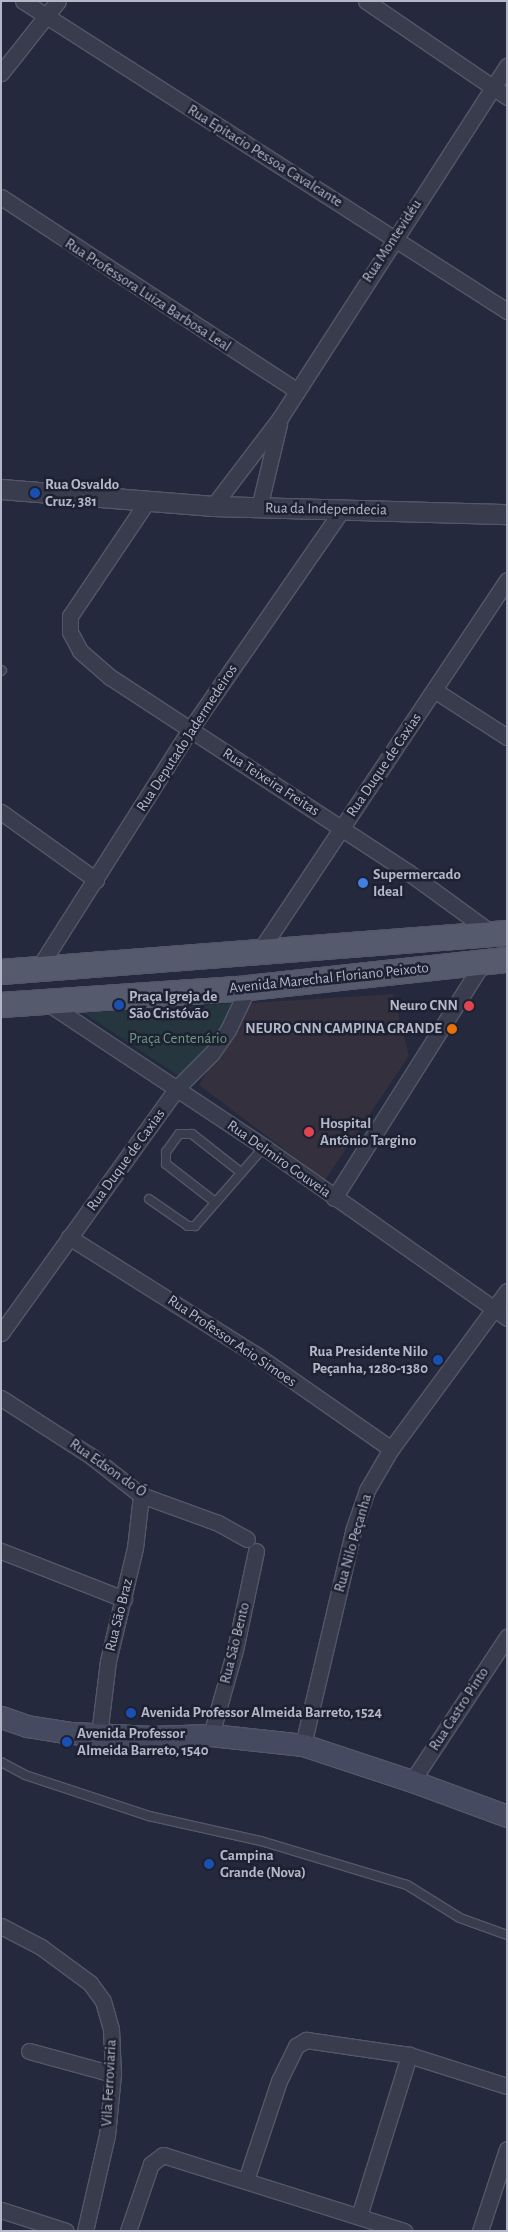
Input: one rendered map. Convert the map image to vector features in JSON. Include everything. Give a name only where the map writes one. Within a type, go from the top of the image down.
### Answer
[{"type":"main road","name":"Avenida Marechal Floriano Peixoto","points":[[1,972],[261,949],[500,933]]},
{"type":"main road","name":"Avenida Marechal Floriano Peixoto","points":[[1,1005],[49,1004],[248,988],[507,960]]},
{"type":"main road","points":[[1,1717],[27,1726],[98,1735],[211,1735],[303,1745],[412,1781],[507,1816]]},
{"type":"street","name":"Rua Epitacio Pessoa Cavalcante","points":[[23,1],[46,18],[507,311]]},
{"type":"street","points":[[1,73],[58,1]]},
{"type":"street","points":[[366,1],[507,97]]},
{"type":"street","name":"Rua Montevidéu","points":[[213,506],[280,418],[394,238],[507,66]]},
{"type":"street","name":"Rua Professora Luiza Barbosa Leal","points":[[1,197],[296,391]]},
{"type":"street","name":"Rua Montevidéu","points":[[259,508],[280,418]]},
{"type":"street","name":"Rua da Independecia","points":[[1,489],[146,503],[341,511],[507,514]]},
{"type":"street","name":"Rua Teixeira Freitas","points":[[146,503],[70,616],[70,632],[80,651],[110,677],[191,728],[500,933]]},
{"type":"street","name":"Rua Deputado Jadermedeiros","points":[[38,969],[191,728],[341,511]]},
{"type":"street","name":"Rua Duque de Caxias","points":[[261,949],[507,580]]},
{"type":"street","points":[[434,690],[507,737]]},
{"type":"street","points":[[1,812],[96,880]]},
{"type":"street","points":[[334,1198],[483,962]]},
{"type":"street","name":"Rua Duque de Caxias","points":[[1,1333],[177,1088],[212,1053],[228,1030],[248,988]]},
{"type":"street","name":"Rua Delmiro Gouveia","points":[[49,1004],[264,1147],[501,1315]]},
{"type":"street","name":"Rua Professor Acio Simoes","points":[[69,1238],[247,1349],[390,1449]]},
{"type":"street","name":"Rua Nilo Peçanha","points":[[303,1745],[353,1531],[366,1490],[390,1449],[501,1315],[507,1291]]},
{"type":"street","name":"Rua Edson do Ó","points":[[1,1398],[91,1456],[141,1495],[218,1523],[252,1545]]},
{"type":"street","name":"Rua São Braz","points":[[98,1735],[108,1661],[124,1599],[141,1495]]},
{"type":"street","name":"Rua São Bento","points":[[211,1735],[235,1650],[252,1545]]},
{"type":"street","points":[[1,1551],[124,1599]]},
{"type":"street","name":"Rua Castro Pinto","points":[[412,1781],[507,1637]]},
{"type":"street","name":"Vila Ferroviaria","points":[[1,1926],[41,1947],[90,1983],[103,2001],[111,2029],[113,2074],[107,2136],[85,2231]]},
{"type":"street","points":[[246,2180],[283,2072],[296,2046],[306,2040],[409,2055],[507,2086]]},
{"type":"street","points":[[29,2051],[113,2074]]},
{"type":"street","points":[[359,2216],[409,2055]]},
{"type":"street","points":[[480,2231],[507,2149]]},
{"type":"street","points":[[128,2231],[156,2158],[175,2156],[404,2231]]},
{"type":"street","points":[[1,2210],[60,2230]]},
{"type":"lane","points":[[215,1202],[166,1164],[166,1152],[179,1134],[192,1134],[242,1173]]},
{"type":"lane","points":[[150,1199],[188,1226],[195,1226],[264,1147]]},
{"type":"lane","points":[[1,1762],[25,1775],[149,1816],[261,1841],[407,1885],[460,1918],[507,1935]]},
{"type":"shaded area","name":"Hospital Antônio Targino","points":[[393,994],[409,1056],[325,1180],[199,1085],[248,1003]]},
{"type":"green space","name":"Praça Centenário","points":[[238,1003],[189,1083],[84,1013]]},
{"type":"place","name":"Rua Osvaldo Cruz, 381","points":[[35,493]]},
{"type":"place","name":"Supermercado Ideal","points":[[363,883]]},
{"type":"place","name":"Praça Igreja de São Cristóvão","points":[[119,1005]]},
{"type":"place","name":"Neuro CNN","points":[[469,1006]]},
{"type":"place","name":"NEURO CNN CAMPINA GRANDE","points":[[452,1029]]},
{"type":"place","name":"Hospital Antônio Targino","points":[[309,1132]]},
{"type":"place","name":"Rua Presidente Nilo Peçanha, 1280-1380","points":[[438,1360]]},
{"type":"place","name":"Avenida Professor Almeida Barreto, 1524","points":[[131,1713]]},
{"type":"place","name":"Avenida Professor Almeida Barreto, 1540","points":[[67,1742]]},
{"type":"place","name":"Campina Grande (Nova)","points":[[209,1864]]}]
